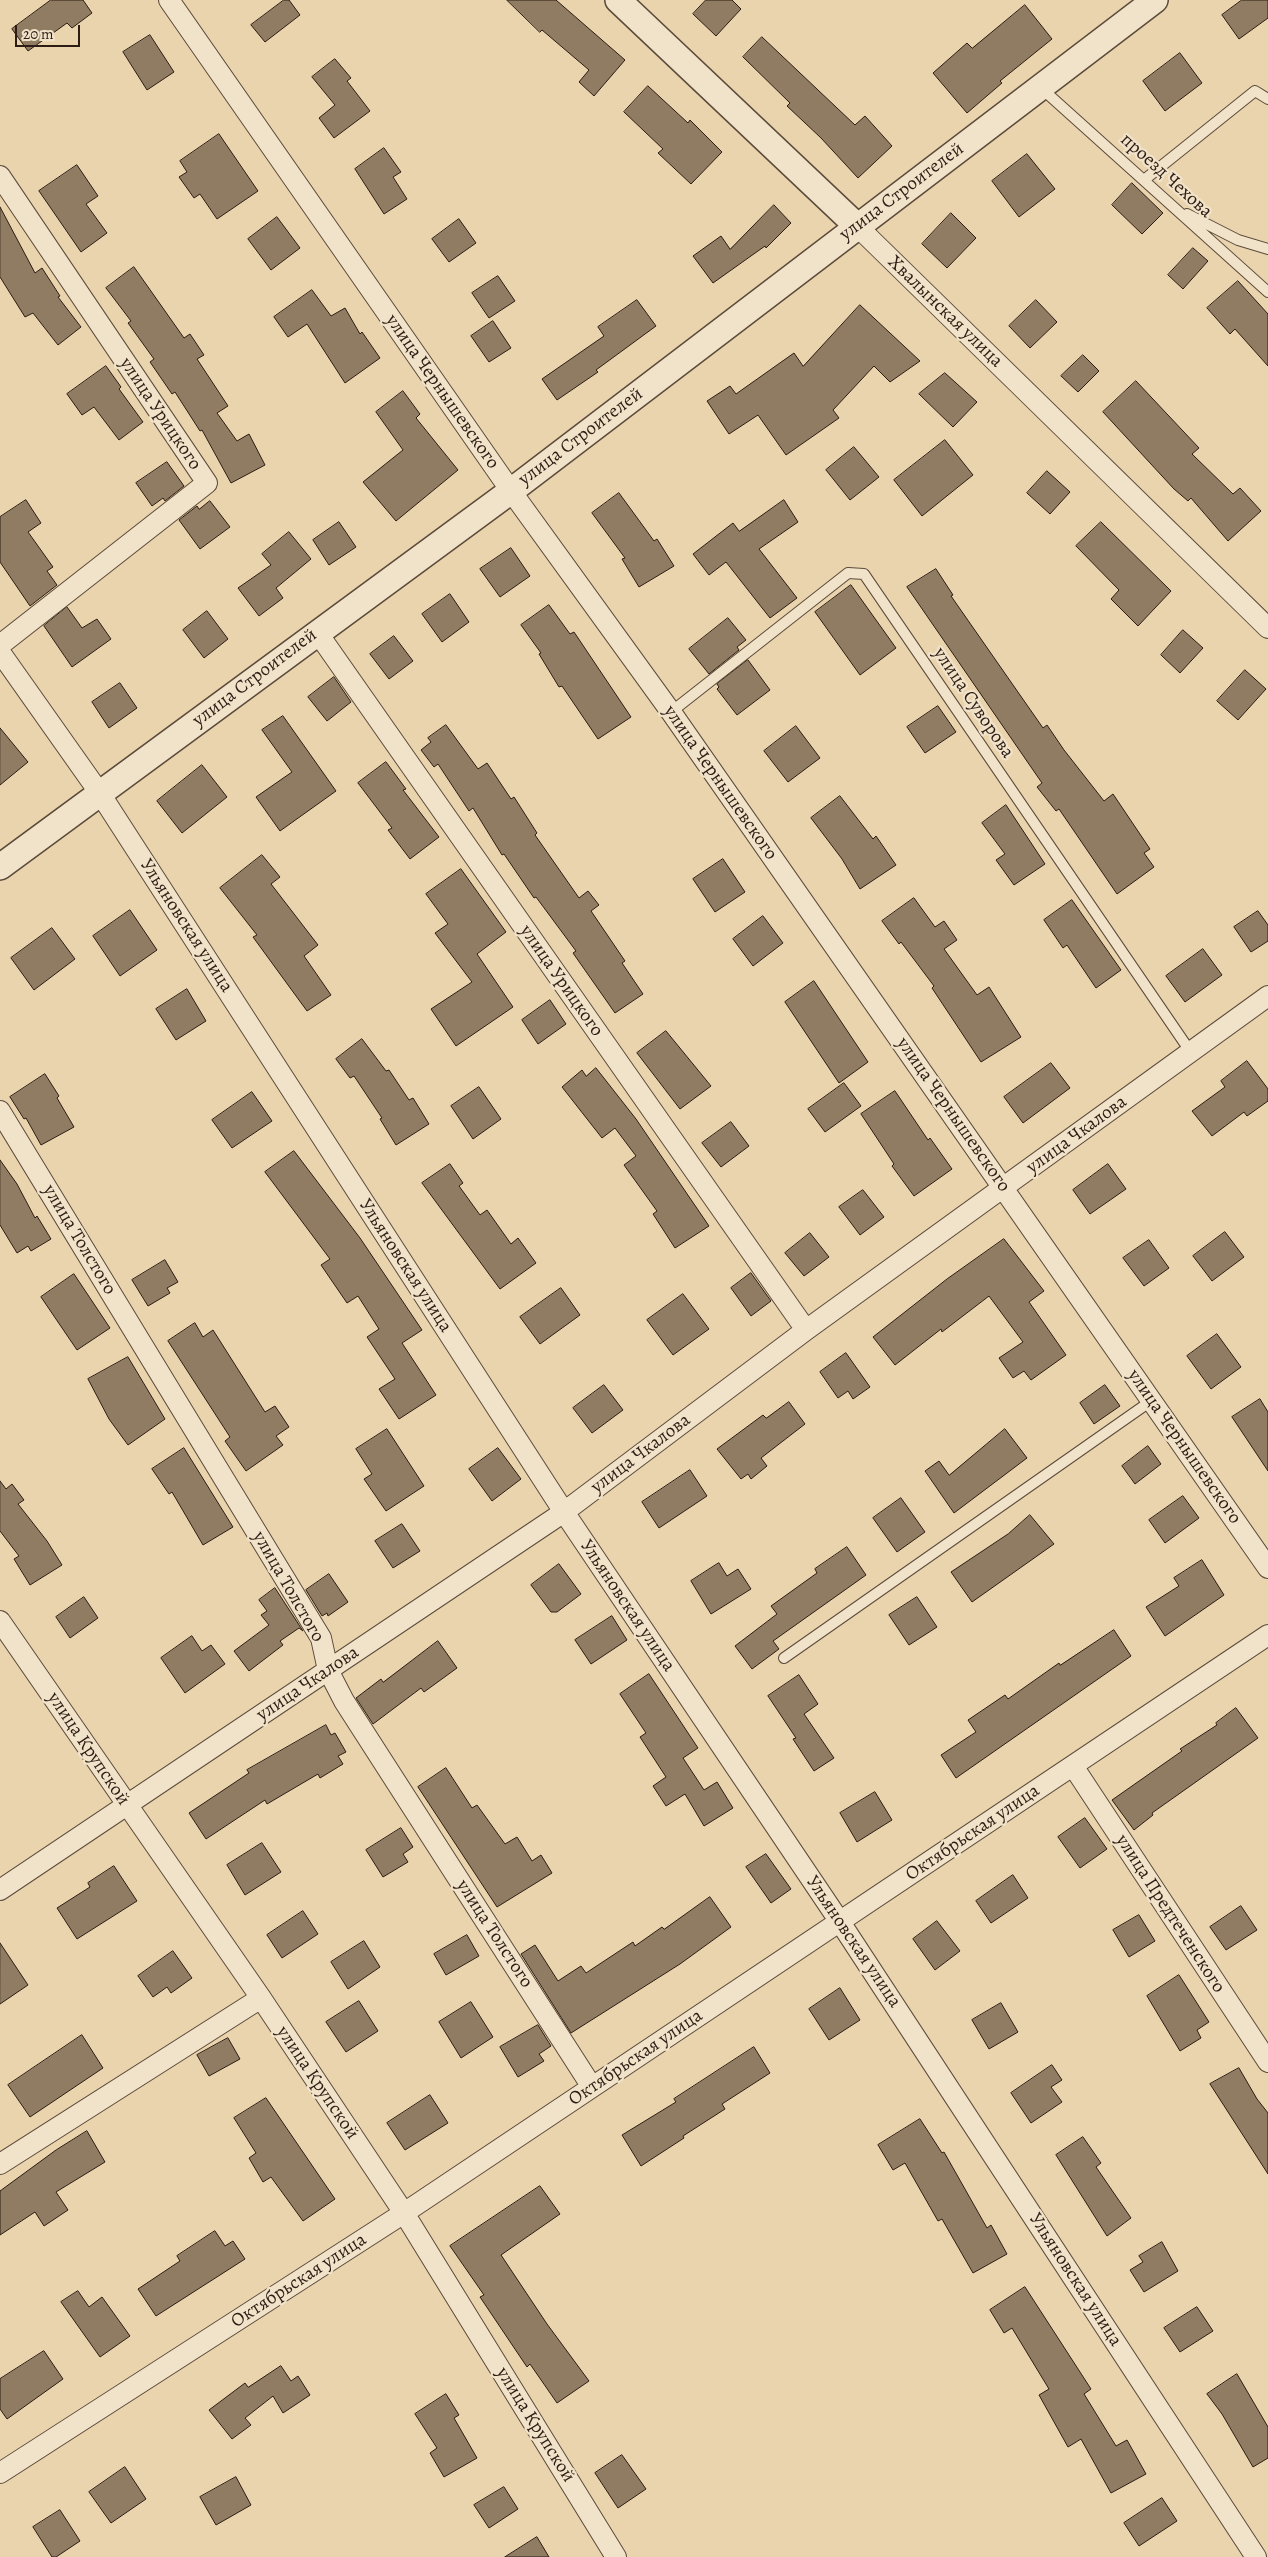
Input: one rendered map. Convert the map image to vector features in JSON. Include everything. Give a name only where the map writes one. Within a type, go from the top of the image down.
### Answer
[{"type":"street","name":"улица Чернышевского","points":[[169,0],[511,491],[671,712],[1268,1568]]},
{"type":"street","name":"Хвалынская улица","points":[[618,0],[857,226],[1268,628]]},
{"type":"street","name":"улица Строителей","points":[[0,867],[102,795],[316,632],[511,491],[1156,0]]},
{"type":"street","name":"улица Урицкого","points":[[0,176],[207,483],[0,644]]},
{"type":"street","name":"улица Урицкого","points":[[316,632],[806,1330]]},
{"type":"street","name":"Ульяновская улица","points":[[0,652],[102,795],[564,1512],[840,1922],[1256,2557]]},
{"type":"street","name":"улица Чкалова","points":[[0,1890],[564,1512],[806,1330],[1268,996]]},
{"type":"street","name":"улица Толстого","points":[[0,1111],[321,1638],[328,1670],[344,1701],[592,2087]]},
{"type":"street","name":"улица Крупской","points":[[0,1621],[261,1998],[404,2214],[616,2557]]},
{"type":"street","name":"Октябрьская улица","points":[[0,2474],[404,2214],[1268,1635]]},
{"type":"street","name":"улица Предтеченского","points":[[1073,1766],[1268,2062]]},
{"type":"street","points":[[0,2164],[261,1998]]},
{"type":"lane","name":"проезд Чехова","points":[[1040,87],[1268,292]]},
{"type":"lane","points":[[1144,180],[1255,91],[1268,99]]},
{"type":"lane","points":[[1162,196],[1192,217],[1238,240],[1268,249]]},
{"type":"lane","name":"улица Суворова","points":[[671,712],[848,573],[864,574],[1190,1051]]},
{"type":"lane","points":[[784,1658],[1151,1400]]},
{"type":"building","points":[[51,0],[83,0],[92,13],[72,28],[67,23],[28,51],[12,29]]},
{"type":"building","points":[[284,0],[289,0],[300,15],[265,42],[251,25]]},
{"type":"building","points":[[507,0],[556,0],[625,60],[594,96],[579,82],[589,70],[542,30],[540,32]]},
{"type":"building","points":[[706,0],[732,0],[741,9],[716,36],[693,14]]},
{"type":"building","points":[[1242,0],[1268,0],[1268,18],[1239,39],[1222,15]]},
{"type":"building","points":[[1025,5],[1052,39],[1000,81],[1002,83],[967,113],[933,73],[967,43],[972,48]]},
{"type":"building","points":[[150,35],[174,72],[147,90],[123,52]]},
{"type":"building","points":[[762,37],[855,125],[865,116],[892,146],[858,178],[821,138],[787,106],[790,103],[743,57]]},
{"type":"building","points":[[1180,53],[1202,83],[1165,111],[1143,81]]},
{"type":"building","points":[[335,59],[351,78],[347,81],[370,111],[334,138],[319,118],[335,105],[312,77]]},
{"type":"building","points":[[648,86],[688,123],[690,120],[722,152],[691,184],[658,153],[663,149],[624,112]]},
{"type":"building","points":[[219,134],[258,191],[217,219],[200,194],[194,198],[179,177],[187,172],[180,161]]},
{"type":"building","points":[[384,148],[401,172],[393,177],[407,199],[384,214],[355,169]]},
{"type":"building","points":[[1027,154],[1055,189],[1019,217],[992,181]]},
{"type":"building","points":[[77,165],[98,196],[86,204],[107,233],[81,252],[39,191]]},
{"type":"building","points":[[1132,183],[1163,213],[1142,234],[1112,205]]},
{"type":"building","points":[[774,205],[791,223],[766,248],[765,246],[713,283],[693,256],[721,236],[730,249]]},
{"type":"building","points":[[0,207],[35,273],[42,268],[60,296],[58,297],[81,327],[58,345],[33,313],[25,317],[0,277]]},
{"type":"building","points":[[951,213],[976,238],[947,268],[922,244]]},
{"type":"building","points":[[277,217],[300,248],[271,270],[248,239]]},
{"type":"building","points":[[459,219],[476,243],[449,262],[432,239]]},
{"type":"building","points":[[1193,248],[1208,261],[1183,289],[1168,275]]},
{"type":"building","points":[[134,267],[184,338],[190,334],[204,355],[197,359],[228,406],[217,413],[237,441],[249,434],[265,465],[231,483],[202,430],[200,431],[175,392],[172,394],[150,362],[154,359],[128,323],[131,321],[106,288]]},
{"type":"building","points":[[498,276],[515,301],[489,318],[472,293]]},
{"type":"building","points":[[1238,281],[1268,314],[1268,366],[1235,329],[1230,334],[1207,308]]},
{"type":"building","points":[[312,290],[331,316],[345,308],[360,334],[362,332],[380,358],[345,383],[307,324],[288,337],[274,317]]},
{"type":"building","points":[[637,300],[656,326],[596,370],[598,372],[557,400],[542,379],[604,336],[598,327]]},
{"type":"building","points":[[1036,300],[1057,322],[1030,348],[1009,326]]},
{"type":"building","points":[[860,305],[920,361],[890,382],[874,366],[833,410],[839,418],[786,455],[758,415],[729,434],[707,401],[730,386],[736,394],[794,353],[803,366]]},
{"type":"building","points":[[493,321],[511,348],[489,362],[471,336]]},
{"type":"building","points":[[1083,355],[1099,371],[1078,392],[1061,376]]},
{"type":"building","points":[[106,366],[121,387],[119,389],[143,422],[119,440],[94,407],[82,415],[67,394]]},
{"type":"building","points":[[945,373],[977,402],[953,427],[919,394]]},
{"type":"building","points":[[1136,381],[1199,448],[1192,454],[1233,494],[1240,488],[1261,511],[1228,541],[1191,498],[1188,501],[1174,489],[1103,412]]},
{"type":"building","points":[[403,391],[420,414],[416,418],[458,470],[396,521],[363,482],[403,450],[376,412]]},
{"type":"building","points":[[945,440],[973,475],[922,516],[894,480]]},
{"type":"building","points":[[854,447],[879,477],[850,500],[826,470]]},
{"type":"building","points":[[167,462],[184,486],[165,501],[163,498],[152,506],[136,483]]},
{"type":"building","points":[[1047,471],[1070,492],[1050,514],[1027,493]]},
{"type":"building","points":[[619,493],[654,541],[657,539],[674,566],[639,587],[622,559],[625,558],[592,513]]},
{"type":"building","points":[[26,500],[41,523],[28,532],[53,567],[47,571],[57,585],[30,606],[0,562],[0,517]]},
{"type":"building","points":[[784,500],[798,522],[759,549],[797,598],[770,618],[726,562],[709,575],[693,554],[733,523],[739,531]]},
{"type":"building","points":[[210,501],[230,527],[200,549],[179,520],[197,506],[199,509]]},
{"type":"building","points":[[339,522],[356,547],[329,565],[313,540]]},
{"type":"building","points":[[1101,522],[1171,591],[1138,626],[1111,599],[1119,590],[1076,546]]},
{"type":"building","points":[[289,532],[311,559],[276,588],[283,598],[259,616],[238,588],[271,565],[262,554]]},
{"type":"building","points":[[511,548],[530,576],[500,597],[480,569]]},
{"type":"building","points":[[936,569],[953,595],[951,596],[1043,728],[1047,725],[1104,801],[1113,794],[1150,849],[1144,853],[1154,867],[1117,894],[1059,809],[1056,811],[1037,787],[1042,783],[907,587]]},
{"type":"building","points":[[851,585],[896,648],[860,675],[815,612]]},
{"type":"building","points":[[450,594],[469,622],[442,642],[422,614]]},
{"type":"building","points":[[549,605],[570,634],[574,632],[631,717],[598,739],[562,686],[559,687],[539,654],[541,653],[521,625]]},
{"type":"building","points":[[67,607],[82,628],[97,619],[111,639],[72,667],[44,626]]},
{"type":"building","points":[[207,611],[228,639],[204,658],[183,630]]},
{"type":"building","points":[[728,618],[746,640],[737,647],[739,650],[709,674],[689,649]]},
{"type":"building","points":[[1183,630],[1203,648],[1180,673],[1161,655]]},
{"type":"building","points":[[394,636],[413,661],[389,679],[370,654]]},
{"type":"building","points":[[748,660],[770,690],[737,715],[717,689],[719,687],[717,684]]},
{"type":"building","points":[[1245,670],[1266,689],[1238,720],[1217,701]]},
{"type":"building","points":[[334,677],[351,702],[327,721],[308,697]]},
{"type":"building","points":[[120,683],[137,708],[109,728],[92,702]]},
{"type":"building","points":[[938,706],[956,732],[925,753],[907,727]]},
{"type":"building","points":[[283,716],[336,791],[280,831],[256,797],[292,772],[262,730]]},
{"type":"building","points":[[446,725],[478,769],[487,763],[511,799],[514,797],[537,833],[535,835],[579,898],[588,891],[599,905],[591,911],[625,961],[622,963],[643,994],[615,1013],[573,953],[576,951],[536,897],[534,898],[504,854],[502,855],[473,808],[469,811],[438,764],[434,767],[421,750],[431,742],[428,738]]},
{"type":"building","points":[[796,726],[820,758],[788,782],[764,751]]},
{"type":"building","points":[[0,728],[28,762],[0,785]]},
{"type":"building","points":[[386,762],[406,789],[403,790],[439,837],[410,859],[388,830],[392,828],[358,783]]},
{"type":"building","points":[[202,765],[227,797],[182,833],[157,801]]},
{"type":"building","points":[[840,796],[873,839],[876,836],[896,865],[860,889],[842,859],[811,818]]},
{"type":"building","points":[[1006,805],[1045,864],[1014,885],[996,860],[1005,854],[982,823]]},
{"type":"building","points":[[262,855],[280,877],[271,884],[318,945],[304,956],[331,995],[307,1011],[253,937],[257,935],[220,888]]},
{"type":"building","points":[[723,859],[745,892],[715,912],[693,879]]},
{"type":"building","points":[[461,869],[506,932],[477,954],[513,1007],[456,1046],[431,1009],[472,982],[435,933],[448,924],[426,894]]},
{"type":"building","points":[[914,898],[935,927],[944,921],[957,940],[944,949],[977,995],[989,987],[1021,1037],[981,1062],[932,988],[934,986],[901,942],[899,944],[882,921]]},
{"type":"building","points":[[1072,900],[1121,970],[1096,988],[1067,945],[1063,948],[1044,920]]},
{"type":"building","points":[[130,910],[157,950],[120,976],[93,936]]},
{"type":"building","points":[[1258,911],[1268,925],[1268,941],[1251,952],[1234,927]]},
{"type":"building","points":[[763,916],[783,943],[753,966],[733,939]]},
{"type":"building","points":[[52,928],[75,959],[34,990],[11,958]]},
{"type":"building","points":[[1203,949],[1222,975],[1185,1002],[1166,976]]},
{"type":"building","points":[[814,981],[868,1062],[839,1083],[785,1002]]},
{"type":"building","points":[[187,989],[206,1021],[176,1040],[156,1009]]},
{"type":"building","points":[[550,1000],[566,1024],[538,1044],[522,1020]]},
{"type":"building","points":[[666,1031],[711,1086],[680,1109],[637,1053]]},
{"type":"building","points":[[362,1039],[386,1071],[389,1070],[409,1100],[413,1098],[429,1124],[396,1145],[380,1119],[382,1118],[354,1076],[350,1078],[336,1059]]},
{"type":"building","points":[[1247,1061],[1268,1089],[1268,1101],[1247,1116],[1244,1112],[1212,1136],[1192,1111],[1225,1087],[1221,1081]]},
{"type":"building","points":[[1051,1063],[1070,1088],[1023,1123],[1004,1097]]},
{"type":"building","points":[[596,1068],[636,1119],[709,1226],[675,1248],[653,1214],[657,1211],[624,1165],[636,1156],[615,1128],[602,1138],[562,1087],[582,1070],[586,1076]]},
{"type":"building","points":[[45,1074],[59,1096],[57,1098],[74,1127],[41,1145],[26,1118],[24,1119],[10,1097]]},
{"type":"building","points":[[844,1083],[861,1106],[825,1132],[808,1109]]},
{"type":"building","points":[[479,1087],[501,1119],[473,1139],[451,1106]]},
{"type":"building","points":[[895,1091],[928,1140],[930,1138],[952,1169],[914,1196],[892,1166],[894,1164],[861,1114]]},
{"type":"building","points":[[252,1092],[272,1121],[232,1148],[212,1120]]},
{"type":"building","points":[[731,1122],[749,1146],[721,1167],[702,1143]]},
{"type":"building","points":[[294,1151],[360,1238],[422,1330],[402,1343],[436,1395],[399,1419],[379,1389],[395,1379],[367,1337],[379,1329],[358,1296],[347,1303],[321,1265],[330,1259],[265,1172]]},
{"type":"building","points":[[0,1160],[17,1184],[35,1218],[37,1216],[51,1239],[31,1251],[28,1246],[17,1253],[0,1225]]},
{"type":"building","points":[[450,1164],[463,1183],[459,1186],[480,1215],[487,1210],[511,1244],[518,1238],[536,1263],[500,1289],[422,1183]]},
{"type":"building","points":[[1108,1164],[1126,1189],[1090,1214],[1073,1190]]},
{"type":"building","points":[[863,1190],[884,1217],[860,1235],[839,1207]]},
{"type":"building","points":[[1225,1232],[1244,1257],[1212,1281],[1193,1256]]},
{"type":"building","points":[[810,1233],[829,1257],[804,1276],[785,1253]]},
{"type":"building","points":[[1004,1239],[1044,1291],[1029,1302],[1066,1355],[1031,1380],[1024,1371],[1013,1378],[999,1358],[1023,1342],[989,1296],[942,1332],[941,1329],[895,1365],[873,1337],[947,1279]]},
{"type":"building","points":[[1149,1240],[1169,1268],[1144,1286],[1123,1258]]},
{"type":"building","points":[[165,1260],[178,1282],[167,1288],[170,1293],[148,1306],[132,1280]]},
{"type":"building","points":[[751,1273],[771,1301],[751,1316],[731,1288]]},
{"type":"building","points":[[74,1274],[110,1328],[77,1350],[41,1297]]},
{"type":"building","points":[[561,1288],[580,1315],[540,1344],[520,1317]]},
{"type":"building","points":[[683,1294],[709,1329],[673,1355],[647,1320]]},
{"type":"building","points":[[195,1323],[203,1337],[213,1330],[265,1412],[275,1406],[289,1427],[276,1436],[283,1445],[246,1471],[225,1441],[230,1437],[168,1341]]},
{"type":"building","points":[[1217,1334],[1241,1367],[1211,1389],[1187,1356]]},
{"type":"building","points":[[846,1353],[870,1387],[853,1399],[848,1391],[838,1398],[820,1372]]},
{"type":"building","points":[[128,1357],[165,1419],[128,1445],[109,1419],[88,1379]]},
{"type":"building","points":[[604,1385],[623,1410],[592,1433],[573,1408]]},
{"type":"building","points":[[1105,1385],[1120,1406],[1094,1424],[1080,1403]]},
{"type":"building","points":[[1260,1399],[1268,1412],[1268,1471],[1232,1417]]},
{"type":"building","points":[[789,1402],[805,1424],[761,1458],[767,1466],[751,1479],[748,1474],[741,1479],[717,1449],[763,1415],[766,1418]]},
{"type":"building","points":[[387,1429],[424,1486],[386,1511],[364,1479],[372,1474],[356,1449]]},
{"type":"building","points":[[1005,1429],[1027,1458],[954,1513],[925,1471],[939,1461],[949,1475]]},
{"type":"building","points":[[1148,1446],[1161,1464],[1135,1484],[1122,1466]]},
{"type":"building","points":[[184,1448],[233,1527],[203,1545],[172,1492],[169,1494],[152,1469]]},
{"type":"building","points":[[498,1448],[521,1479],[492,1501],[469,1469]]},
{"type":"building","points":[[690,1470],[707,1496],[659,1528],[642,1502]]},
{"type":"building","points":[[0,1481],[6,1489],[12,1484],[24,1500],[18,1504],[47,1541],[62,1565],[30,1585],[14,1559],[19,1556],[0,1531]]},
{"type":"building","points":[[1183,1496],[1199,1518],[1165,1543],[1149,1520]]},
{"type":"building","points":[[901,1498],[925,1532],[897,1552],[873,1518]]},
{"type":"building","points":[[1030,1515],[1054,1544],[972,1602],[951,1572],[1008,1534]]},
{"type":"building","points":[[402,1524],[420,1551],[393,1568],[375,1541]]},
{"type":"building","points":[[847,1547],[866,1575],[773,1641],[779,1649],[752,1669],[735,1646],[777,1614],[771,1606],[817,1573],[815,1569]]},
{"type":"building","points":[[1202,1560],[1224,1595],[1165,1636],[1146,1607],[1179,1586],[1174,1578]]},
{"type":"building","points":[[719,1563],[727,1576],[738,1569],[751,1589],[711,1614],[691,1581]]},
{"type":"building","points":[[559,1564],[581,1594],[557,1612],[551,1612],[531,1585]]},
{"type":"building","points":[[329,1574],[348,1602],[328,1616],[327,1613],[322,1616],[306,1590]]},
{"type":"building","points":[[275,1588],[303,1631],[299,1628],[280,1641],[283,1645],[249,1671],[234,1651],[269,1625],[261,1615],[267,1611],[259,1600]]},
{"type":"building","points":[[84,1597],[98,1618],[70,1638],[56,1617]]},
{"type":"building","points":[[917,1597],[937,1627],[909,1645],[889,1615]]},
{"type":"building","points":[[612,1616],[627,1640],[591,1664],[575,1640]]},
{"type":"building","points":[[1114,1630],[1131,1656],[956,1778],[941,1755],[976,1732],[968,1720],[1005,1695],[1008,1699],[1059,1663],[1060,1665]]},
{"type":"building","points":[[192,1636],[202,1651],[211,1645],[225,1664],[185,1693],[161,1658]]},
{"type":"building","points":[[438,1641],[457,1668],[424,1692],[421,1688],[373,1724],[356,1698],[381,1679],[383,1682]]},
{"type":"building","points":[[649,1674],[698,1748],[683,1758],[704,1790],[717,1782],[733,1808],[704,1826],[685,1794],[666,1806],[653,1786],[666,1777],[640,1737],[646,1733],[620,1694]]},
{"type":"building","points":[[799,1675],[818,1704],[804,1714],[834,1758],[814,1771],[793,1739],[796,1738],[768,1696]]},
{"type":"building","points":[[1236,1708],[1258,1738],[1152,1813],[1153,1815],[1134,1830],[1112,1800],[1182,1751],[1180,1749],[1217,1725],[1216,1723]]},
{"type":"building","points":[[326,1725],[331,1735],[335,1733],[346,1752],[338,1756],[343,1764],[320,1778],[318,1774],[267,1804],[265,1800],[206,1839],[189,1813],[249,1773],[247,1770]]},
{"type":"building","points":[[446,1768],[472,1808],[477,1805],[505,1844],[517,1837],[532,1861],[541,1855],[552,1873],[497,1907],[418,1787]]},
{"type":"building","points":[[875,1792],[892,1820],[857,1842],[840,1813]]},
{"type":"building","points":[[1085,1818],[1107,1849],[1080,1868],[1058,1837]]},
{"type":"building","points":[[401,1828],[413,1847],[403,1854],[408,1862],[383,1877],[366,1850]]},
{"type":"building","points":[[262,1843],[281,1872],[245,1895],[227,1865]]},
{"type":"building","points":[[766,1854],[791,1889],[771,1903],[746,1867]]},
{"type":"building","points":[[114,1866],[137,1901],[77,1939],[57,1908],[90,1887],[88,1883]]},
{"type":"building","points":[[1013,1875],[1028,1898],[991,1923],[976,1901]]},
{"type":"building","points":[[710,1897],[731,1927],[680,1964],[571,2033],[521,1954],[535,1945],[558,1981],[581,1966],[586,1973],[633,1942],[635,1946],[662,1927],[664,1929]]},
{"type":"building","points":[[1241,1906],[1257,1930],[1226,1950],[1210,1927]]},
{"type":"building","points":[[303,1911],[318,1934],[282,1958],[267,1935]]},
{"type":"building","points":[[1139,1915],[1155,1941],[1129,1957],[1113,1930]]},
{"type":"building","points":[[937,1921],[960,1951],[935,1970],[913,1939]]},
{"type":"building","points":[[467,1935],[479,1956],[446,1975],[434,1954]]},
{"type":"building","points":[[364,1941],[380,1967],[348,1989],[331,1962]]},
{"type":"building","points":[[0,1943],[28,1985],[0,2004]]},
{"type":"building","points":[[173,1951],[192,1978],[171,1993],[167,1987],[153,1997],[138,1976]]},
{"type":"building","points":[[1179,1975],[1209,2022],[1197,2030],[1201,2038],[1180,2051],[1147,1996]]},
{"type":"building","points":[[840,1988],[860,2020],[829,2040],[809,2009]]},
{"type":"building","points":[[359,2001],[378,2031],[346,2052],[326,2022]]},
{"type":"building","points":[[471,2002],[493,2037],[461,2058],[439,2022]]},
{"type":"building","points":[[1001,2003],[1018,2032],[989,2049],[972,2020]]},
{"type":"building","points":[[538,2025],[551,2046],[539,2054],[544,2061],[518,2077],[500,2047]]},
{"type":"building","points":[[82,2035],[103,2068],[30,2117],[8,2085]]},
{"type":"building","points":[[228,2038],[240,2059],[209,2076],[197,2055]]},
{"type":"building","points":[[754,2047],[770,2073],[722,2104],[725,2109],[641,2166],[622,2135],[676,2102],[674,2099]]},
{"type":"building","points":[[1052,2065],[1062,2080],[1051,2087],[1062,2102],[1031,2123],[1011,2093]]},
{"type":"building","points":[[1239,2068],[1257,2099],[1268,2113],[1268,2174],[1210,2084]]},
{"type":"building","points":[[430,2095],[448,2123],[405,2150],[387,2123]]},
{"type":"building","points":[[266,2098],[335,2199],[303,2221],[271,2177],[263,2182],[249,2158],[256,2153],[234,2118]]},
{"type":"building","points":[[920,2119],[942,2153],[944,2152],[987,2228],[991,2225],[1007,2254],[973,2273],[942,2219],[938,2221],[905,2163],[893,2170],[878,2145]]},
{"type":"building","points":[[87,2131],[105,2162],[56,2192],[68,2210],[44,2226],[35,2212],[0,2235],[0,2191],[56,2150]]},
{"type":"building","points":[[1083,2137],[1101,2163],[1096,2167],[1131,2218],[1107,2236],[1056,2155]]},
{"type":"building","points":[[540,2186],[560,2214],[501,2255],[547,2324],[589,2381],[557,2403],[530,2364],[527,2367],[480,2297],[484,2295],[450,2246]]},
{"type":"building","points":[[215,2231],[225,2246],[233,2241],[245,2259],[156,2316],[138,2289],[180,2261],[177,2256]]},
{"type":"building","points":[[1162,2242],[1178,2271],[1144,2292],[1130,2270],[1143,2262],[1139,2256]]},
{"type":"building","points":[[1025,2287],[1091,2389],[1084,2394],[1116,2446],[1127,2440],[1146,2474],[1111,2493],[1081,2439],[1068,2447],[1039,2395],[1049,2389],[1012,2328],[1004,2333],[990,2310]]},
{"type":"building","points":[[78,2291],[89,2307],[102,2297],[130,2336],[100,2357],[61,2302]]},
{"type":"building","points":[[1197,2307],[1213,2331],[1180,2352],[1164,2328]]},
{"type":"building","points":[[44,2351],[63,2379],[7,2419],[0,2409],[0,2379]]},
{"type":"building","points":[[281,2366],[291,2381],[298,2376],[310,2395],[283,2413],[273,2396],[245,2418],[251,2425],[232,2439],[209,2410],[245,2383],[248,2387]]},
{"type":"building","points":[[1237,2374],[1268,2427],[1268,2458],[1253,2467],[1222,2414],[1207,2394]]},
{"type":"building","points":[[446,2394],[459,2415],[454,2418],[477,2458],[444,2477],[430,2453],[437,2448],[415,2414]]},
{"type":"building","points":[[622,2455],[646,2489],[618,2508],[595,2473]]},
{"type":"building","points":[[125,2467],[146,2499],[111,2523],[89,2492]]},
{"type":"building","points":[[236,2477],[251,2505],[216,2525],[200,2497]]},
{"type":"building","points":[[504,2487],[518,2509],[489,2528],[474,2505]]},
{"type":"building","points":[[1162,2498],[1177,2521],[1139,2546],[1124,2523]]},
{"type":"building","points":[[60,2510],[80,2541],[56,2557],[52,2557],[33,2527]]},
{"type":"building","points":[[537,2537],[549,2557],[505,2557]]}]
